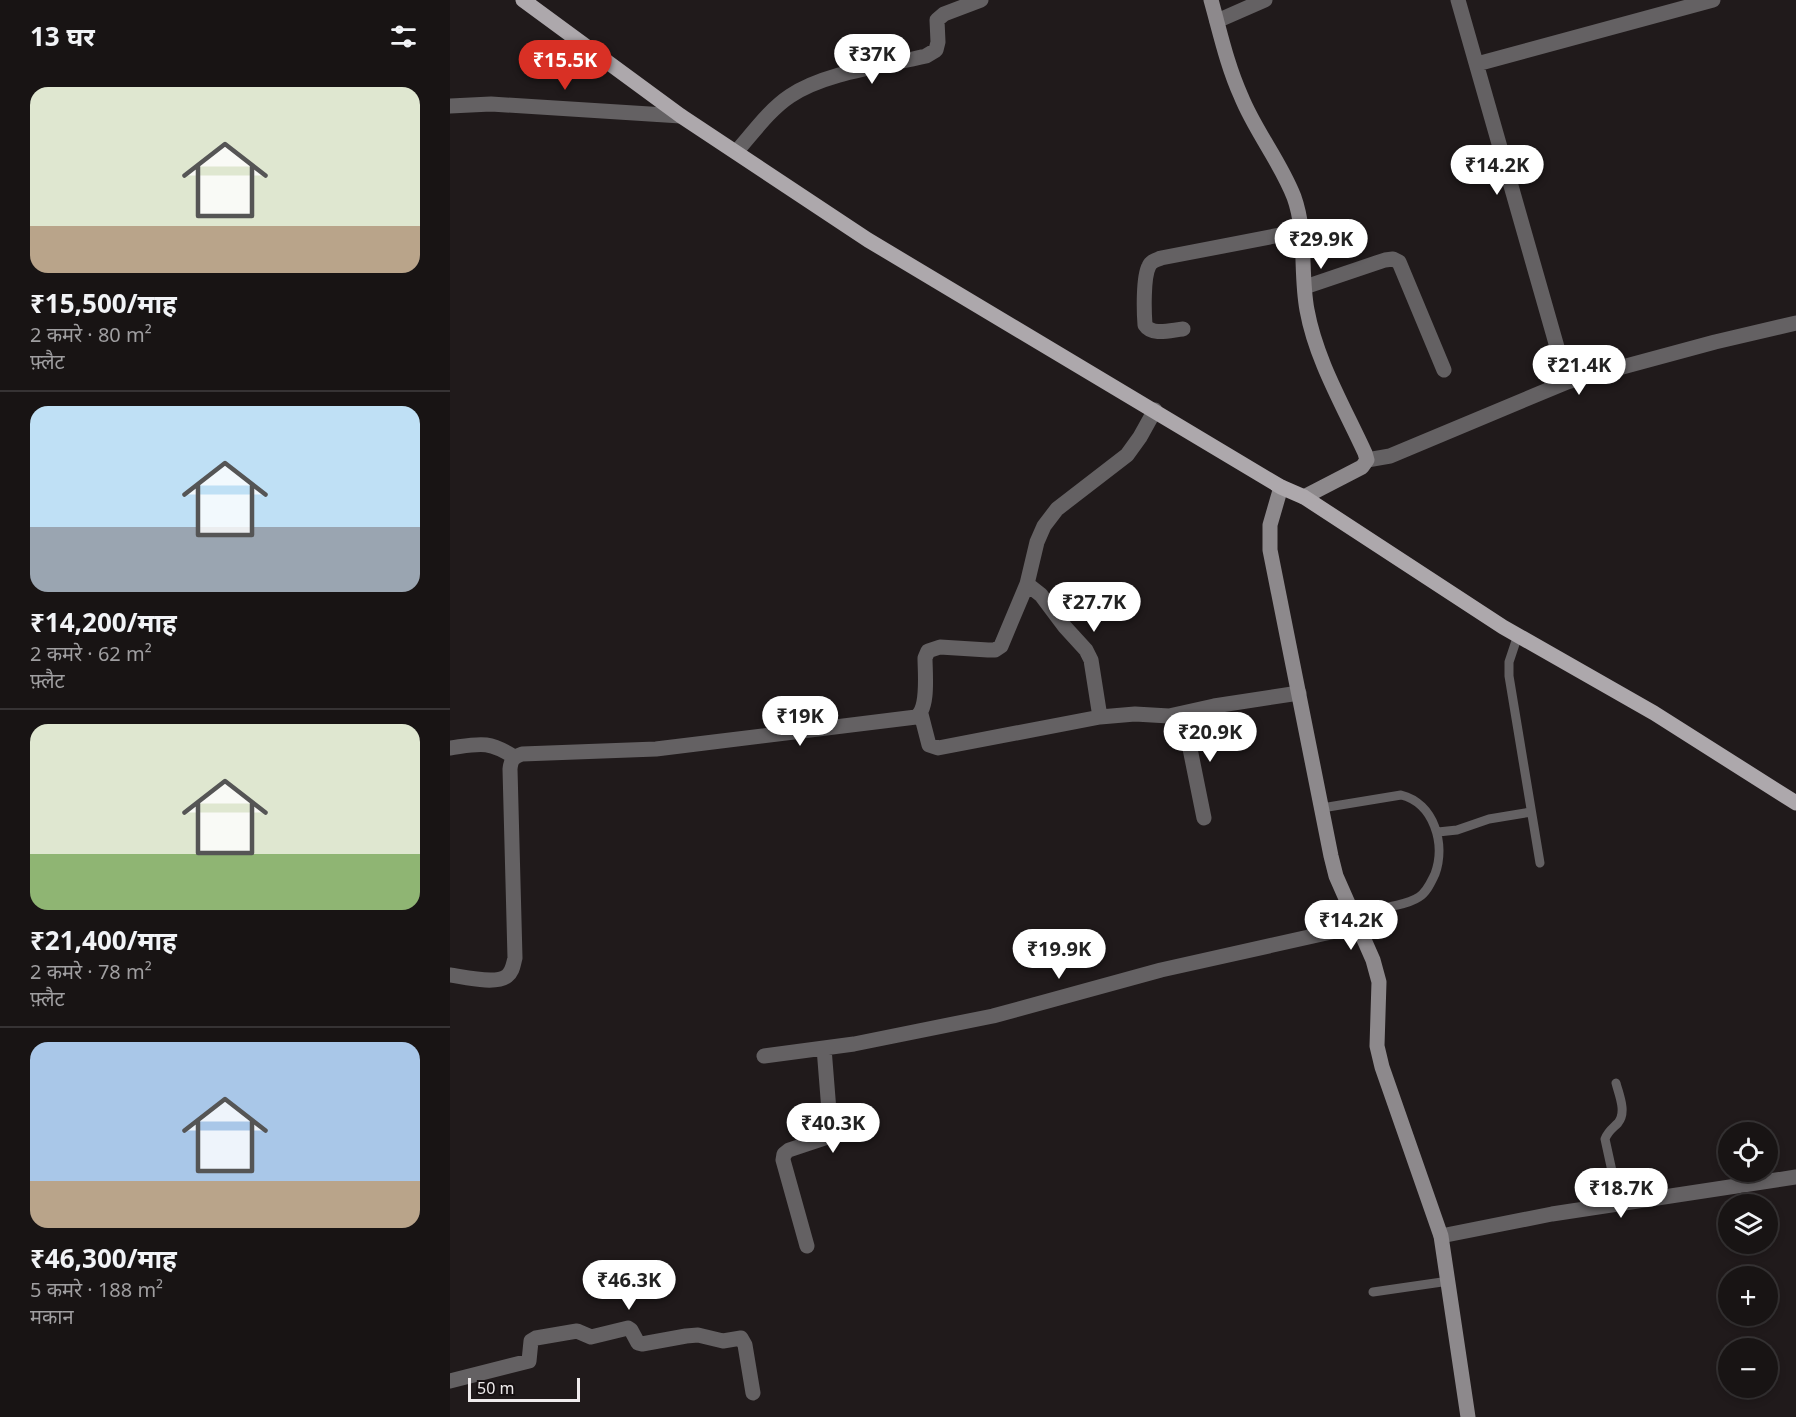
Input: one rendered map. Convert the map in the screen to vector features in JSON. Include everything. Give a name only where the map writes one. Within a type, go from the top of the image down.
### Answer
[{"type":"main road","points":[[523,0],[681,116],[868,240],[1281,487],[1304,497],[1518,635],[1654,713],[1796,803]]},
{"type":"street","points":[[736,152],[771,112],[808,85],[833,77],[926,56],[936,50],[937,20],[944,14],[981,0]]},
{"type":"street","points":[[1211,0],[1228,64],[1241,98],[1294,198],[1301,231],[1306,307],[1311,331],[1365,453],[1366,460],[1362,467],[1304,497]]},
{"type":"street","points":[[1217,21],[1265,0]]},
{"type":"street","points":[[1458,0],[1567,382]]},
{"type":"street","points":[[1477,64],[1713,0]]},
{"type":"street","points":[[450,106],[491,104],[681,116]]},
{"type":"street","points":[[1183,328],[1154,331],[1148,330],[1145,326],[1146,276],[1152,262],[1161,258],[1301,231]]},
{"type":"street","points":[[1305,288],[1385,260],[1393,259],[1399,262],[1444,370]]},
{"type":"street","points":[[1366,460],[1390,456],[1567,382],[1715,342],[1796,323]]},
{"type":"street","points":[[1155,410],[1140,437],[1127,454],[1057,509],[1044,526],[1036,542],[1027,584],[1001,646],[995,650],[940,647],[928,651],[924,706],[921,714],[929,745],[938,748],[1100,717],[1134,714],[1169,716],[1214,706],[1299,693]]},
{"type":"street","points":[[1281,487],[1270,525],[1270,543],[1322,808],[1336,876],[1373,960],[1379,982],[1377,1046],[1382,1067],[1441,1236],[1468,1417]]},
{"type":"street","points":[[1027,584],[1041,595],[1086,650],[1091,660],[1100,717]]},
{"type":"street","points":[[450,975],[499,980],[512,970],[514,911],[510,769],[514,757],[522,754],[656,749],[756,735],[908,719],[921,714]]},
{"type":"street","points":[[1183,714],[1204,818]]},
{"type":"street","points":[[450,748],[489,744],[514,757]]},
{"type":"street","points":[[764,1056],[824,1048],[993,1016],[1355,919]]},
{"type":"street","points":[[807,1246],[783,1160],[784,1154],[789,1150],[831,1136],[824,1048]]},
{"type":"street","points":[[1441,1236],[1541,1216],[1796,1177]]},
{"type":"street","points":[[450,1381],[529,1361],[531,1341],[536,1338],[577,1331],[591,1337],[628,1328],[632,1330],[638,1343],[642,1344],[698,1335],[717,1340],[741,1338],[745,1345],[753,1393]]},
{"type":"lane","points":[[1518,635],[1509,662],[1509,676],[1540,863]]},
{"type":"lane","points":[[1322,808],[1401,795],[1412,798],[1438,832],[1440,849],[1438,866],[1431,884],[1421,896],[1355,919]]},
{"type":"lane","points":[[1438,832],[1457,830],[1490,819],[1531,812]]},
{"type":"lane","points":[[1616,1083],[1622,1114],[1619,1121],[1607,1132],[1605,1139],[1620,1203]]},
{"type":"lane","points":[[1373,1292],[1449,1281]]}]
